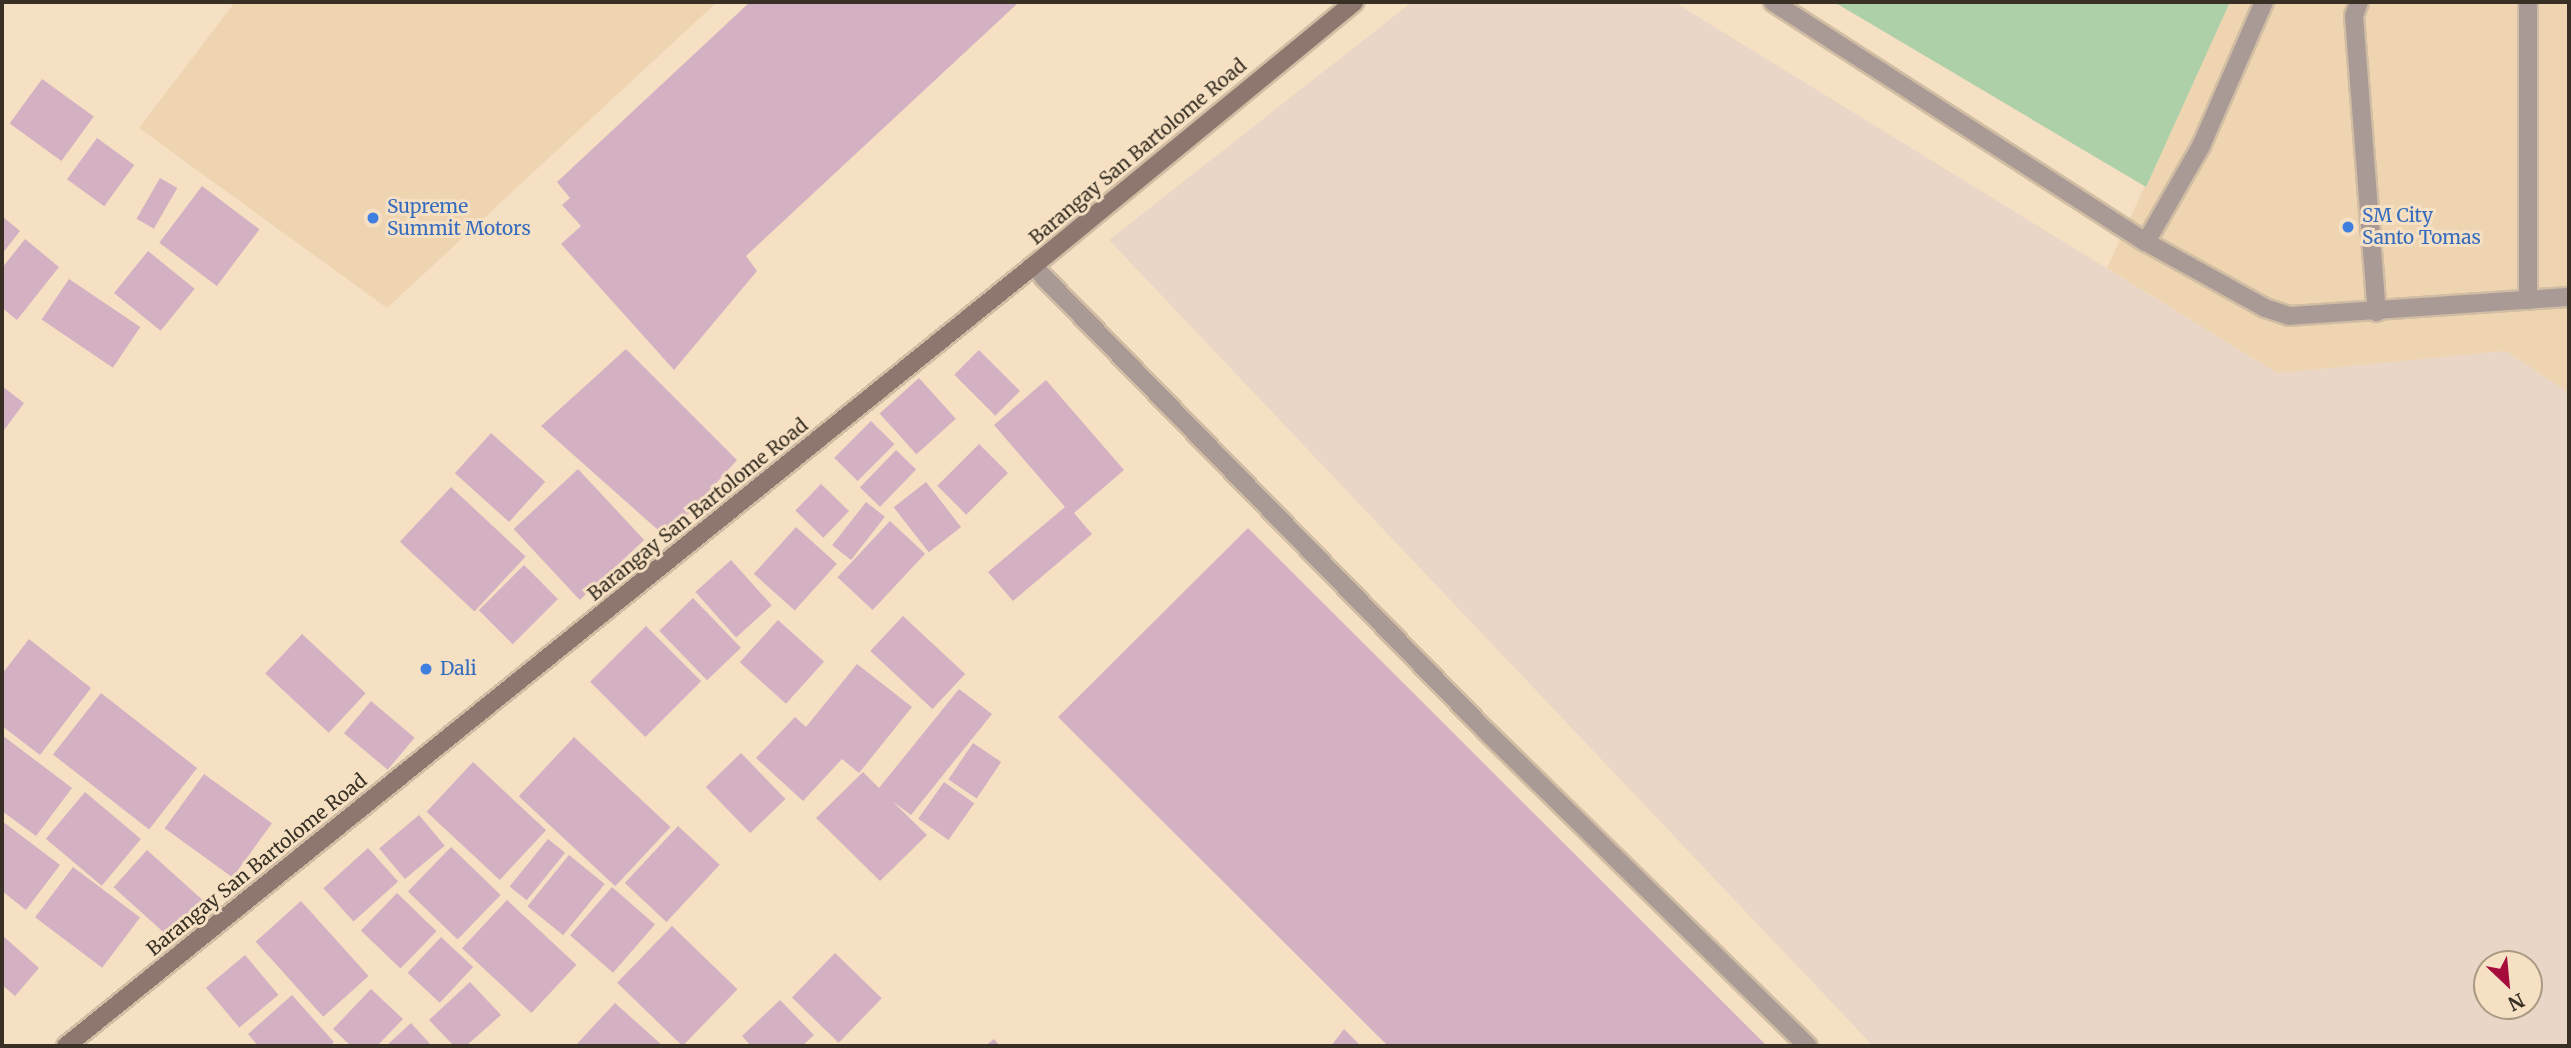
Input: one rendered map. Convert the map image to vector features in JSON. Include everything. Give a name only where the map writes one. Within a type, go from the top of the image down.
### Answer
[{"type":"street","name":"Barangay San Bartolome Road","points":[[66,1046],[1033,267],[1354,2]]},
{"type":"lane","points":[[1773,2],[2146,242],[2265,308],[2289,316],[2528,300],[2567,300]]},
{"type":"lane","points":[[2146,242],[2201,146],[2264,2]]},
{"type":"lane","points":[[2359,2],[2354,16],[2377,312]]},
{"type":"lane","points":[[2528,2],[2528,300]]},
{"type":"lane","points":[[1033,267],[1485,730],[1808,1046]]},
{"type":"shaded area","name":"Supreme Summit Motors","points":[[235,2],[717,2],[387,308],[139,128]]},
{"type":"shaded area","points":[[1412,2],[1674,2],[2277,373],[2506,351],[2569,393],[2569,1046],[1873,1046],[1109,240]]},
{"type":"shaded area","name":"SM City Santo Tomas","points":[[2230,2],[2569,2],[2569,393],[2506,351],[2277,373],[2107,268]]},
{"type":"green space","points":[[1834,2],[2230,2],[2146,187]]},
{"type":"building","points":[[750,2],[1019,2],[746,256],[757,271],[674,370],[561,244],[581,226],[562,205],[570,198],[557,182]]},
{"type":"building","points":[[42,79],[94,117],[61,161],[10,123]]},
{"type":"building","points":[[97,138],[134,165],[104,206],[67,179]]},
{"type":"building","points":[[160,178],[177,188],[154,229],[136,219]]},
{"type":"building","points":[[202,186],[260,229],[217,286],[159,243]]},
{"type":"building","points":[[2,216],[20,231],[2,254]]},
{"type":"building","points":[[25,239],[59,267],[17,320],[2,308],[2,268]]},
{"type":"building","points":[[148,251],[195,289],[161,331],[114,293]]},
{"type":"building","points":[[69,279],[140,327],[113,368],[42,320]]},
{"type":"building","points":[[626,349],[737,460],[667,538],[541,426]]},
{"type":"building","points":[[979,350],[1020,391],[995,416],[954,375]]},
{"type":"building","points":[[919,378],[956,419],[916,454],[880,413]]},
{"type":"building","points":[[1046,380],[1124,470],[1074,513],[1092,534],[1013,601],[988,572],[1065,507],[994,425]]},
{"type":"building","points":[[2,386],[24,403],[2,433]]},
{"type":"building","points":[[871,421],[894,444],[858,481],[834,458]]},
{"type":"building","points":[[491,433],[545,482],[509,522],[455,473]]},
{"type":"building","points":[[979,444],[1008,473],[966,515],[937,486]]},
{"type":"building","points":[[896,450],[916,469],[880,507],[860,487]]},
{"type":"building","points":[[578,469],[644,540],[580,600],[514,529]]},
{"type":"building","points":[[926,482],[961,527],[929,552],[894,507]]},
{"type":"building","points":[[821,484],[849,511],[823,538],[795,511]]},
{"type":"building","points":[[451,487],[526,557],[474,611],[400,542]]},
{"type":"building","points":[[866,502],[885,517],[851,560],[832,545]]},
{"type":"building","points":[[890,521],[925,554],[873,610],[837,577]]},
{"type":"building","points":[[796,527],[837,564],[795,611],[754,574]]},
{"type":"building","points":[[1248,528],[1767,1046],[1388,1046],[1058,717]]},
{"type":"building","points":[[731,560],[772,605],[736,637],[695,592]]},
{"type":"building","points":[[524,565],[558,599],[513,644],[479,610]]},
{"type":"building","points":[[693,598],[741,648],[707,680],[659,631]]},
{"type":"building","points":[[903,616],[965,674],[932,709],[870,651]]},
{"type":"building","points":[[778,620],[824,661],[786,704],[740,662]]},
{"type":"building","points":[[646,626],[701,681],[645,737],[590,682]]},
{"type":"building","points":[[302,634],[366,693],[329,733],[265,673]]},
{"type":"building","points":[[29,639],[91,688],[40,755],[2,726],[2,674]]},
{"type":"building","points":[[857,664],[912,707],[859,773],[842,759],[803,801],[756,758],[795,717],[806,727]]},
{"type":"building","points":[[959,689],[992,714],[911,815],[892,801],[927,835],[880,881],[816,818],[863,772],[879,788]]},
{"type":"building","points":[[101,693],[197,768],[149,830],[53,754]]},
{"type":"building","points":[[371,701],[415,738],[388,770],[344,733]]},
{"type":"building","points":[[2,735],[72,788],[36,836],[2,811]]},
{"type":"building","points":[[574,737],[671,827],[615,886],[519,796]]},
{"type":"building","points":[[973,743],[1001,762],[977,798],[948,779]]},
{"type":"building","points":[[741,753],[785,799],[750,833],[706,787]]},
{"type":"building","points":[[473,762],[546,830],[500,880],[427,812]]},
{"type":"building","points":[[204,774],[272,823],[233,878],[165,828]]},
{"type":"building","points":[[944,782],[974,803],[948,840],[918,819]]},
{"type":"building","points":[[85,792],[141,839],[102,886],[46,839]]},
{"type":"building","points":[[419,815],[445,846],[405,879],[379,848]]},
{"type":"building","points":[[2,821],[60,865],[26,910],[2,891]]},
{"type":"building","points":[[678,826],[720,865],[666,922],[625,883]]},
{"type":"building","points":[[548,839],[565,853],[527,900],[510,886]]},
{"type":"building","points":[[451,847],[501,895],[458,940],[408,892]]},
{"type":"building","points":[[368,848],[398,881],[354,922],[323,888]]},
{"type":"building","points":[[147,850],[211,908],[177,945],[114,887]]},
{"type":"building","points":[[569,855],[605,884],[563,935],[527,906]]},
{"type":"building","points":[[73,867],[140,918],[102,968],[35,917]]},
{"type":"building","points":[[612,887],[655,924],[613,973],[570,935]]},
{"type":"building","points":[[397,893],[437,931],[400,969],[361,930]]},
{"type":"building","points":[[507,900],[576,965],[531,1013],[462,948]]},
{"type":"building","points":[[301,901],[369,976],[323,1017],[256,942]]},
{"type":"building","points":[[672,926],[737,989],[683,1046],[617,983]]},
{"type":"building","points":[[2,935],[39,968],[15,996],[2,985]]},
{"type":"building","points":[[441,937],[473,967],[440,1003],[408,973]]},
{"type":"building","points":[[835,953],[882,998],[839,1043],[792,998]]},
{"type":"building","points":[[245,955],[278,995],[239,1028],[206,988]]},
{"type":"building","points":[[470,982],[501,1015],[466,1046],[454,1046],[429,1020]]},
{"type":"building","points":[[371,989],[403,1019],[377,1046],[351,1046],[333,1029]]},
{"type":"building","points":[[292,995],[334,1042],[329,1046],[258,1046],[248,1034]]},
{"type":"building","points":[[780,1000],[814,1035],[802,1046],[751,1046],[742,1036]]},
{"type":"building","points":[[615,1003],[663,1046],[575,1046]]},
{"type":"building","points":[[411,1023],[432,1046],[386,1046]]},
{"type":"building","points":[[1344,1029],[1361,1046],[1331,1046]]},
{"type":"building","points":[[994,1039],[1000,1046],[985,1046]]},
{"type":"place","name":"Supreme Summit Motors","points":[[373,218]]},
{"type":"place","name":"SM City Santo Tomas","points":[[2348,227]]},
{"type":"place","name":"Dali","points":[[426,669]]}]
